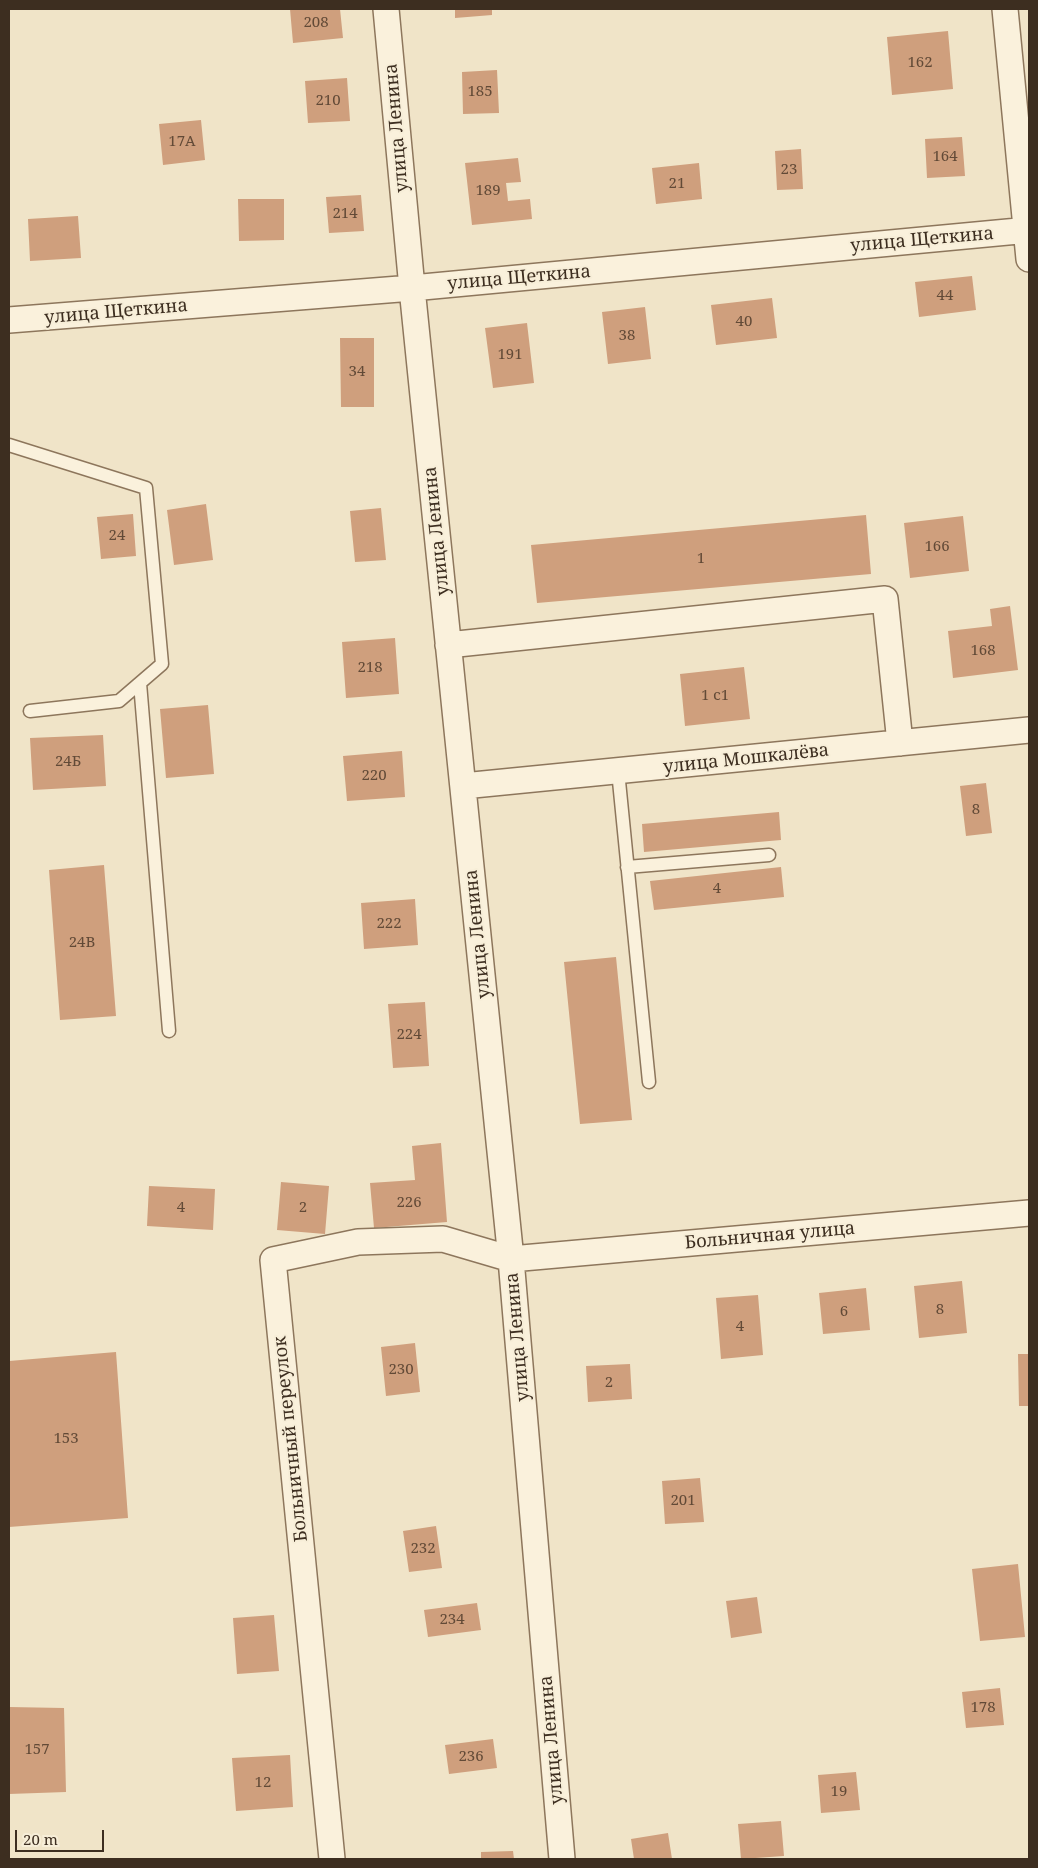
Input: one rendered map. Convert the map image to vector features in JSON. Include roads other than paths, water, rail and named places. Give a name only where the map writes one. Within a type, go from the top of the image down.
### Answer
[{"type":"street","name":"улица Ленина","points":[[386,9],[412,288],[511,1259],[562,1859]]},
{"type":"street","points":[[1005,9],[1028,230],[1029,259]]},
{"type":"street","name":"улица Щеткина","points":[[9,320],[412,288],[1028,230]]},
{"type":"street","points":[[448,645],[885,599],[900,743]]},
{"type":"street","name":"улица Мошкалёва","points":[[463,786],[1029,730]]},
{"type":"street","name":"Больничная улица","points":[[511,1259],[1029,1214]]},
{"type":"street","name":"Больничный переулок","points":[[332,1859],[273,1260],[358,1242],[443,1239],[511,1259]]},
{"type":"lane","points":[[9,445],[146,488],[162,664],[119,701],[30,711]]},
{"type":"lane","points":[[140,683],[169,1031]]},
{"type":"lane","points":[[618,771],[649,1082]]},
{"type":"lane","points":[[627,867],[769,854]]}]
